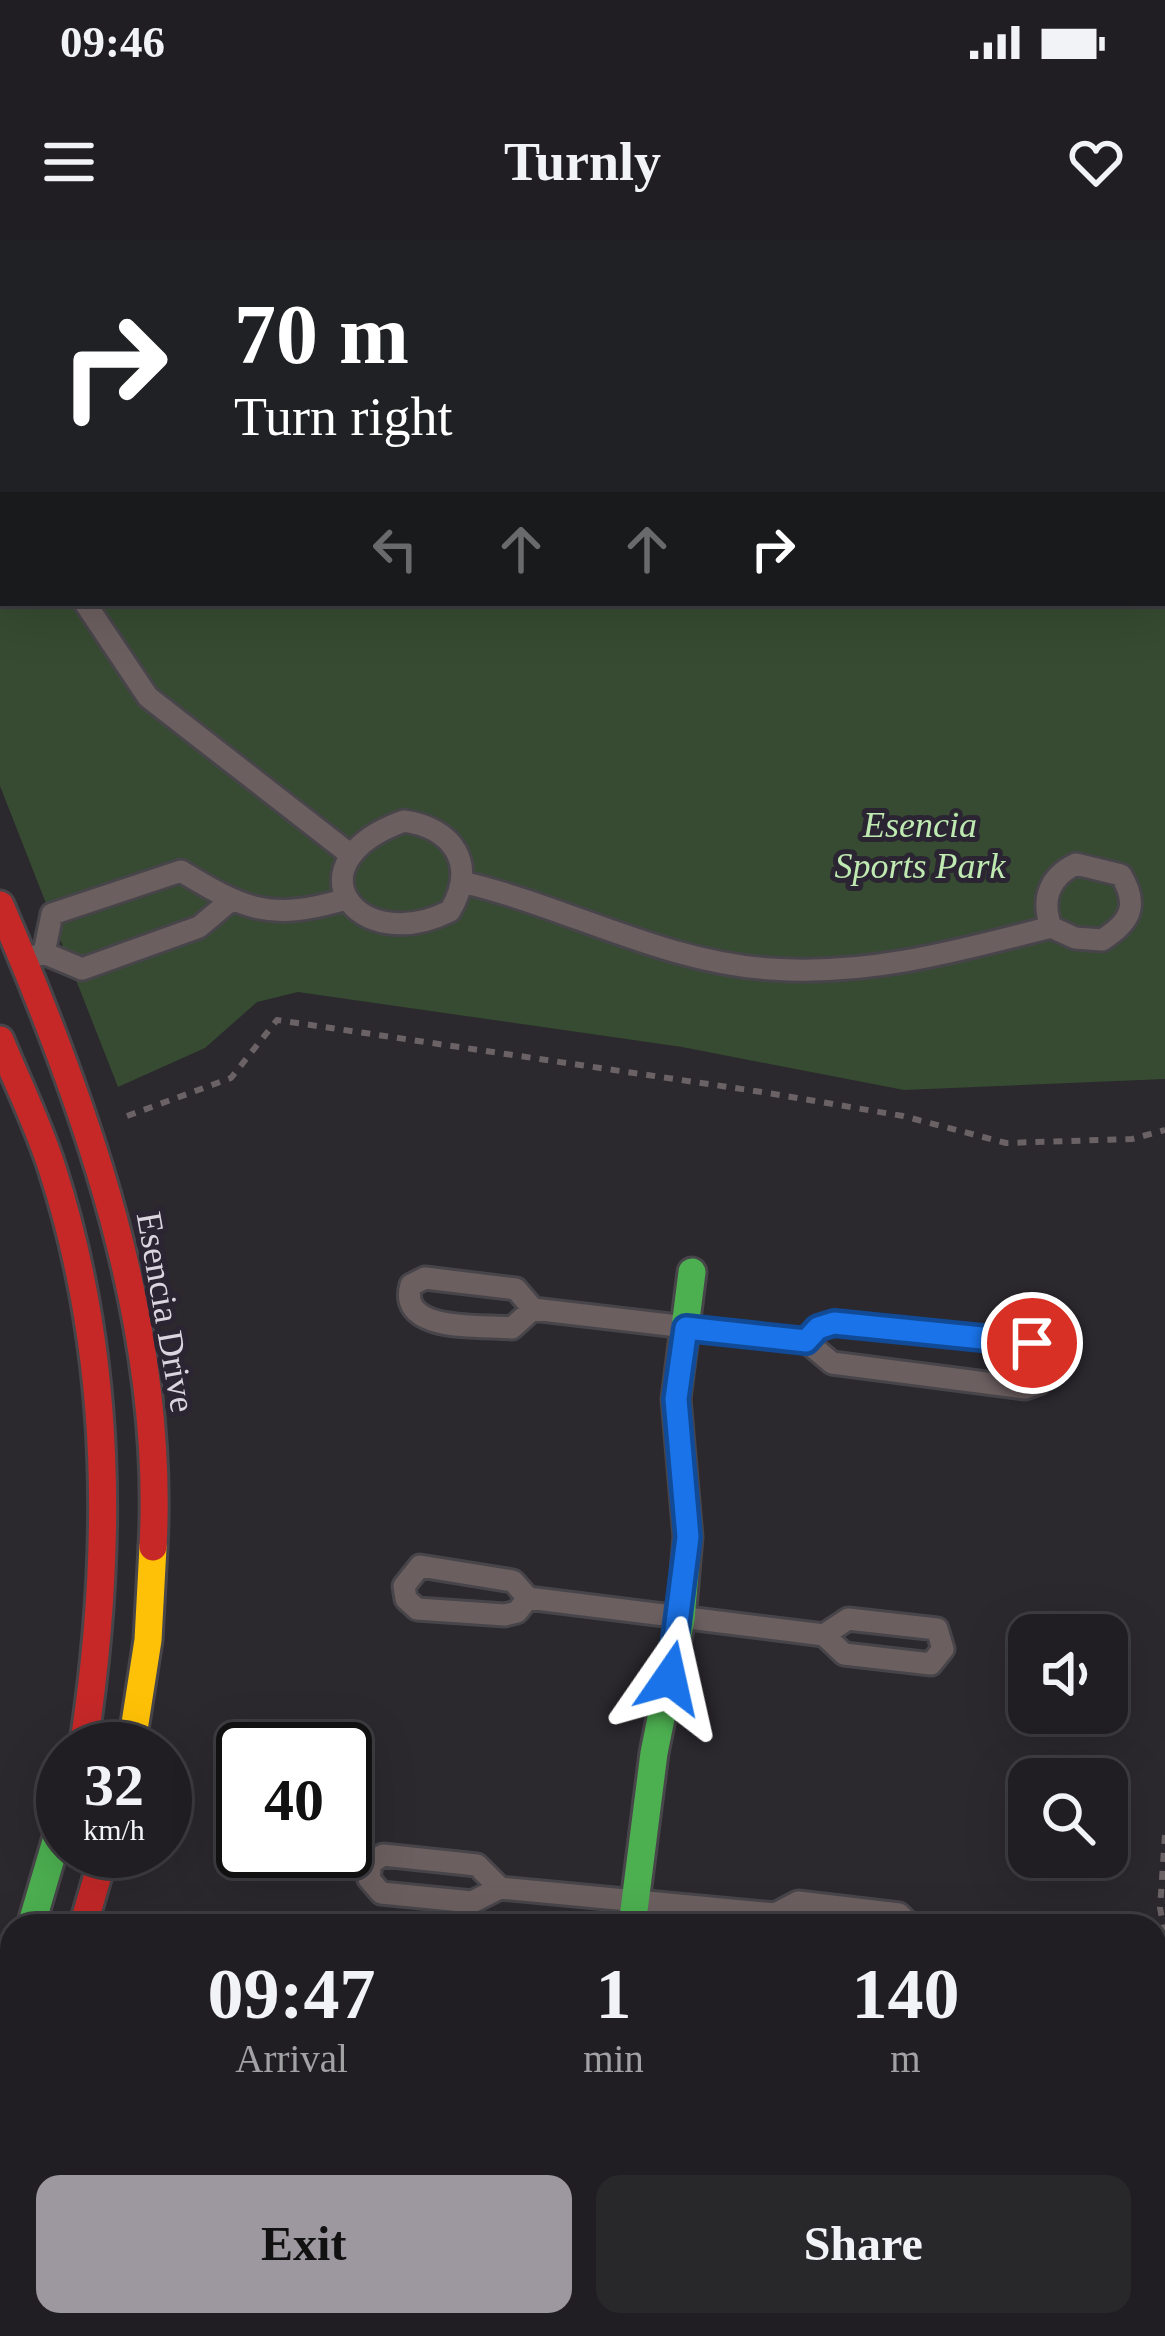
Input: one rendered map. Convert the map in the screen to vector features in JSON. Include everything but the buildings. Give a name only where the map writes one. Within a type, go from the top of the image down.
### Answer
[{"type":"street","name":"Esencia Drive","points":[[0,905],[90,1130],[138,1324],[155,1516],[152,1620],[135,1722]]},
{"type":"street","points":[[0,1040],[52,1167],[78,1266],[94,1360],[105,1562],[101,1642],[88,1722]]},
{"type":"street","points":[[634,1914],[652,1768],[681,1619],[688,1537],[676,1399],[692,1272]]},
{"type":"street","points":[[35,1914],[45,1878]]},
{"type":"street","points":[[87,1914],[98,1878]]},
{"type":"lane","points":[[87,606],[148,698],[351,855]]},
{"type":"lane","points":[[404,820],[428,824],[448,836],[462,857],[462,882],[450,910],[412,925],[368,917],[343,900],[340,873],[351,855],[383,828],[404,820]]},
{"type":"lane","points":[[230,901],[200,927],[82,969],[23,961],[52,914],[118,888],[181,871],[230,901],[292,914],[343,900]]},
{"type":"lane","points":[[462,882],[537,900],[679,951],[768,970],[844,968],[949,956],[1051,927]]},
{"type":"lane","points":[[533,1309],[512,1328],[490,1326],[424,1319],[410,1309],[407,1297],[411,1285],[425,1278],[516,1288],[533,1309],[806,1341],[832,1363],[1025,1388],[1039,1383],[1048,1370],[1044,1350],[1032,1343],[834,1323],[818,1328],[806,1341]]},
{"type":"lane","points":[[906,1372],[911,1331]]},
{"type":"lane","points":[[528,1598],[517,1612],[505,1615],[417,1609],[406,1599],[404,1586],[420,1566],[513,1581],[528,1598],[824,1635],[844,1654],[931,1664],[943,1649],[937,1629],[848,1619],[824,1635]]},
{"type":"lane","points":[[500,1888],[472,1902],[381,1893],[369,1879],[371,1863],[383,1855],[478,1864],[500,1888],[634,1914]]},
{"type":"lane","points":[[786,1914],[798,1902],[899,1914]]},
{"type":"path","points":[[90,1130],[231,1078],[277,1020],[786,1096],[903,1116],[1006,1143],[1132,1139],[1165,1130]]},
{"type":"path","points":[[1161,1914],[1165,1834]]},
{"type":"green space","name":"Esencia Sports Park","points":[[0,606],[1165,606],[1165,1079],[904,1090],[682,1047],[298,992],[257,1002],[205,1048],[118,1087],[0,786]]},
{"type":"traffic: fast","points":[[634,1914],[654,1753],[681,1619],[688,1537],[676,1399],[692,1272]]},
{"type":"traffic: fast","points":[[35,1914],[45,1878]]},
{"type":"traffic: slow","points":[[135,1722],[148,1640],[153,1547]]},
{"type":"traffic: jam","points":[[0,905],[89,1137],[133,1299],[153,1464],[153,1547]]},
{"type":"traffic: jam","points":[[0,1040],[46,1152],[72,1239],[97,1383],[102,1529],[87,1722]]},
{"type":"traffic: jam","points":[[87,1914],[97,1878]]},
{"type":"route","points":[[670,1678],[679,1641],[688,1537],[676,1399],[686,1328],[806,1341],[818,1328],[834,1323],[1032,1343]]}]
